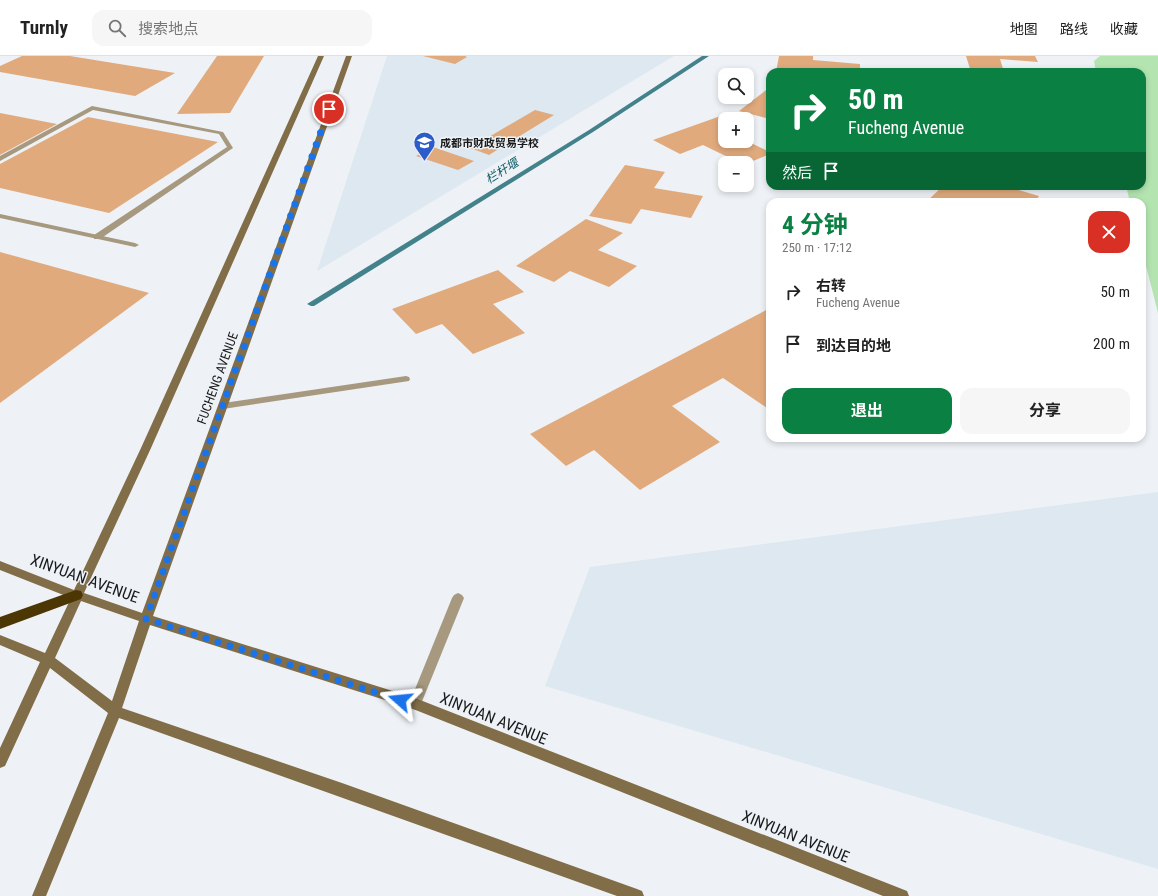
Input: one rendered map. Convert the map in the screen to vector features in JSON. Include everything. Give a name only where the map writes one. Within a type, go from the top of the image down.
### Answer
[{"type":"highway","points":[[0,623],[76,595]]},
{"type":"main road","points":[[0,762],[76,595],[146,448],[321,56]]},
{"type":"main road","name":"FUCHENG AVENUE","points":[[39,896],[115,711],[146,619],[316,143],[349,56]]},
{"type":"main road","name":"XINYUAN AVENUE","points":[[0,565],[76,595],[146,619],[415,704],[902,896]]},
{"type":"main road","points":[[0,640],[47,659],[115,711],[342,790],[637,896]]},
{"type":"street","points":[[0,159],[92,108],[221,133],[230,148],[97,237]]},
{"type":"street","points":[[0,216],[135,245]]},
{"type":"street","points":[[223,406],[406,379]]},
{"type":"street","points":[[415,704],[458,598]]},
{"type":"shaded area","name":"成都市财政贸易学校","points":[[387,56],[674,56],[317,271]]},
{"type":"shaded area","points":[[1158,492],[1158,869],[545,686],[590,567]]},
{"type":"green space","points":[[1100,56],[1158,56],[1158,313],[1146,266],[1146,198],[1129,198],[1127,190],[1146,190],[1146,68],[1095,68],[1094,61]]},
{"type":"building","points":[[22,56],[70,56],[175,73],[135,96],[0,72],[0,66]]},
{"type":"building","points":[[217,56],[264,56],[230,113],[177,114]]},
{"type":"building","points":[[423,56],[465,56],[467,57],[455,64]]},
{"type":"building","points":[[779,56],[813,56],[813,60],[860,64],[860,68],[777,68]]},
{"type":"building","points":[[966,56],[1035,56],[1038,62],[1000,59],[1003,68],[970,68]]},
{"type":"building","points":[[766,90],[766,118],[754,115],[754,112],[739,111],[748,104],[754,104],[754,99]]},
{"type":"building","points":[[535,110],[554,115],[489,155],[470,148]]},
{"type":"building","points":[[0,113],[57,124],[0,155]]},
{"type":"building","points":[[88,117],[218,142],[109,213],[0,188],[0,164]]},
{"type":"building","points":[[718,117],[718,148],[754,148],[754,144],[766,150],[766,156],[754,161],[754,156],[726,156],[703,145],[680,154],[653,140]]},
{"type":"building","points":[[433,147],[474,161],[458,170],[416,156]]},
{"type":"building","points":[[625,165],[665,172],[654,188],[703,196],[691,218],[641,209],[631,224],[589,216]]},
{"type":"building","points":[[939,190],[1019,190],[1039,196],[1038,198],[930,198]]},
{"type":"building","points":[[586,219],[623,233],[598,250],[637,266],[609,287],[570,271],[554,282],[516,266]]},
{"type":"building","points":[[0,252],[149,293],[0,403]]},
{"type":"building","points":[[498,270],[524,292],[493,304],[525,333],[473,354],[442,324],[416,334],[392,309]]},
{"type":"building","points":[[766,310],[766,407],[723,378],[672,406],[720,442],[640,490],[594,450],[566,466],[530,434]]},
{"type":"waterway","name":"栏杆堰","points":[[311,304],[591,131],[706,56]]},
{"type":"place","name":"成都市财政贸易学校","points":[[424,162]]},
{"type":"route","points":[[329,109],[146,619],[400,700]]}]
